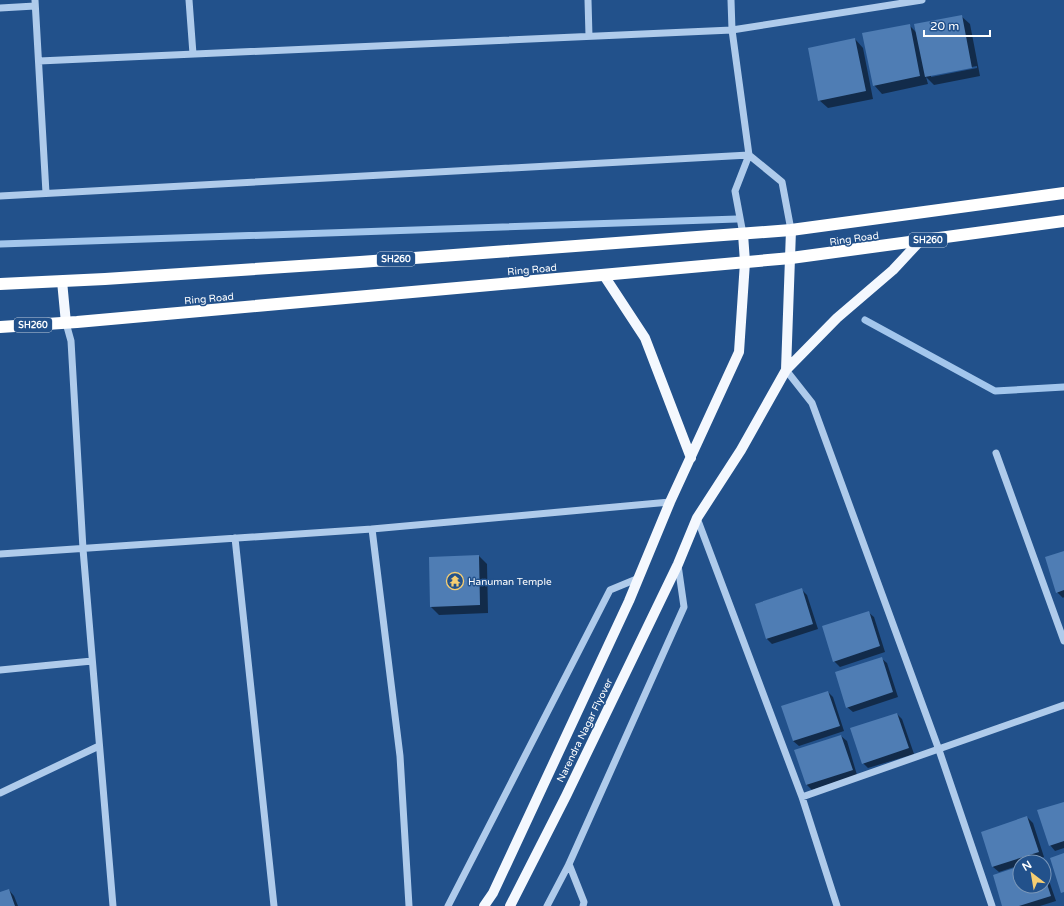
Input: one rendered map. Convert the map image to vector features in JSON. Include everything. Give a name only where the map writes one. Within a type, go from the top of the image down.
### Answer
[{"type":"highway","name":"Ring Road","points":[[0,284],[368,262],[791,230],[1064,193]]},
{"type":"highway","name":"Ring Road","points":[[0,327],[66,323],[791,258],[1064,222]]},
{"type":"main road","points":[[786,370],[791,230]]},
{"type":"main road","name":"Narendra Nagar Flyover","points":[[484,906],[493,893],[629,601],[670,502],[739,352],[745,262],[743,234]]},
{"type":"main road","points":[[786,370],[837,318],[893,270],[920,241]]},
{"type":"main road","points":[[604,274],[645,338],[691,458]]},
{"type":"main road","points":[[62,281],[66,323]]},
{"type":"main road","name":"Narendra Nagar Flyover","points":[[510,906],[566,796],[678,564],[697,518],[741,450],[786,370]]},
{"type":"street","points":[[189,0],[193,54]]},
{"type":"street","points":[[588,0],[589,36]]},
{"type":"street","points":[[731,0],[732,30],[749,155],[736,191],[743,234]]},
{"type":"street","points":[[39,61],[732,30],[922,0]]},
{"type":"street","points":[[0,8],[35,3],[46,193]]},
{"type":"street","points":[[0,196],[749,155],[782,182],[791,230]]},
{"type":"street","points":[[66,323],[71,341],[83,549],[113,906]]},
{"type":"street","points":[[786,370],[812,403],[939,750],[992,906]]},
{"type":"street","points":[[996,453],[1064,641]]},
{"type":"street","points":[[0,554],[372,529],[670,502]]},
{"type":"street","points":[[697,518],[802,797],[837,906]]},
{"type":"street","points":[[372,529],[400,756],[409,906]]},
{"type":"street","points":[[235,538],[274,906]]},
{"type":"street","points":[[547,906],[569,864],[684,607],[678,564]]},
{"type":"street","points":[[448,906],[610,590],[639,578]]},
{"type":"street","points":[[0,670],[92,661]]},
{"type":"street","points":[[802,797],[1064,706]]},
{"type":"street","points":[[0,793],[99,746]]},
{"type":"street","points":[[569,864],[583,906]]},
{"type":"building","points":[[962,15],[972,68],[925,77],[914,24]]},
{"type":"building","points":[[910,24],[920,76],[873,86],[862,33]]},
{"type":"building","points":[[855,38],[866,91],[818,101],[808,48]]},
{"type":"building","points":[[1064,551],[1064,590],[1056,593],[1045,557]]},
{"type":"building","name":"Hanuman Temple","points":[[479,555],[480,605],[430,607],[429,557]]},
{"type":"building","points":[[802,588],[813,624],[766,639],[755,604]]},
{"type":"building","points":[[869,611],[880,646],[833,662],[822,626]]},
{"type":"building","points":[[882,657],[893,692],[846,708],[835,672]]},
{"type":"building","points":[[828,691],[840,726],[793,741],[781,706]]},
{"type":"building","points":[[897,713],[909,748],[862,764],[850,728]]},
{"type":"building","points":[[841,735],[853,770],[806,785],[794,750]]},
{"type":"building","points":[[1064,802],[1064,841],[1049,846],[1037,810]]},
{"type":"building","points":[[1027,816],[1039,852],[1033,854],[1012,854],[1012,861],[992,867],[981,832]]},
{"type":"building","points":[[1064,853],[1064,892],[1061,893],[1052,864],[1052,857]]},
{"type":"building","points":[[1012,869],[1012,894],[1050,894],[1051,896],[1019,906],[1002,906],[993,875]]},
{"type":"building","points":[[9,889],[15,906],[0,906],[0,892]]},
{"type":"waterway","points":[[0,244],[737,219]]},
{"type":"waterway","points":[[865,320],[995,391],[1064,387]]},
{"type":"place","name":"Hanuman Temple","points":[[455,581]]}]
